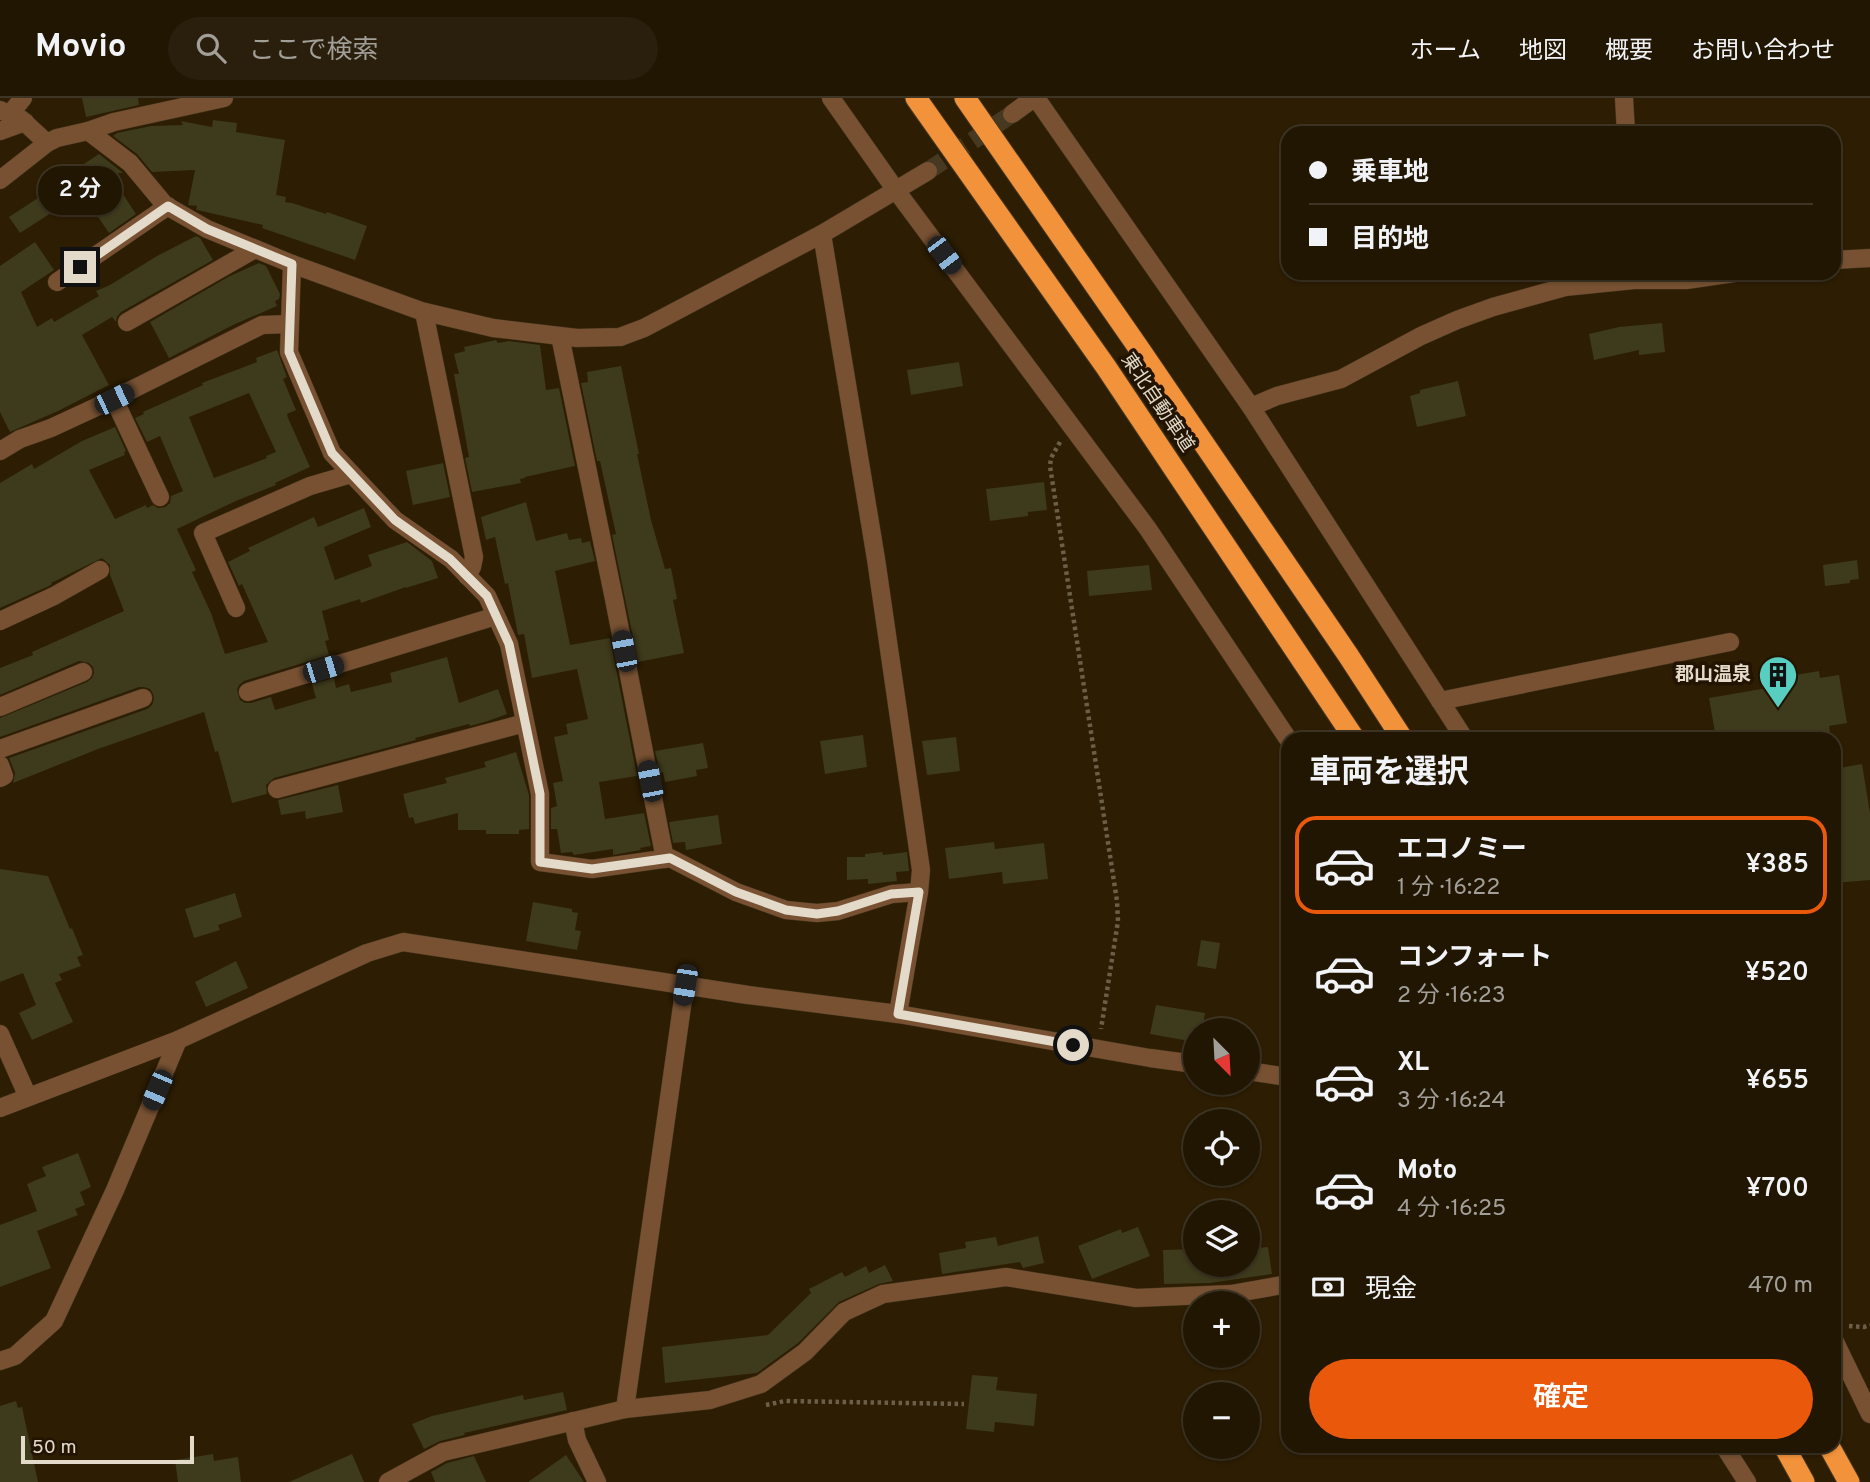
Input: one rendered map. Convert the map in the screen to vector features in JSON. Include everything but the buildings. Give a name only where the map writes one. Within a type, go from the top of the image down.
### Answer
[{"type":"highway","name":"東北自動車道","points":[[916,98],[1106,367],[1350,732]]},
{"type":"highway","name":"東北自動車道","points":[[965,98],[1146,358],[1398,732]]},
{"type":"highway","points":[[1788,1453],[1804,1482]]},
{"type":"highway","points":[[1833,1453],[1849,1482]]},
{"type":"street","points":[[0,131],[23,98]]},
{"type":"street","points":[[0,180],[57,138],[114,122],[224,98]]},
{"type":"street","points":[[831,98],[895,189],[1148,529],[1283,732]]},
{"type":"street","points":[[1012,114],[1035,98],[1251,407],[1460,732]]},
{"type":"street","points":[[1625,98],[1626,126]]},
{"type":"street","points":[[12,116],[47,143]]},
{"type":"street","points":[[88,131],[130,163],[168,206],[207,229],[292,264],[424,312],[494,328],[577,338],[620,337],[644,328],[822,234],[928,171]]},
{"type":"street","points":[[57,282],[168,206]]},
{"type":"street","points":[[822,234],[876,559],[921,870],[898,1014]]},
{"type":"street","points":[[127,322],[255,249]]},
{"type":"street","points":[[1841,260],[1870,258]]},
{"type":"street","points":[[292,264],[289,352],[332,453],[395,520],[450,559],[487,596],[509,644],[540,794],[540,862],[592,869],[670,858],[736,892],[786,910],[817,914],[838,911],[891,894],[919,892]]},
{"type":"street","points":[[1251,407],[1277,396],[1341,379],[1421,336],[1493,307],[1565,287],[1609,280]]},
{"type":"street","points":[[424,312],[474,557],[467,576]]},
{"type":"street","points":[[0,451],[20,439],[114,399],[262,325],[289,324]]},
{"type":"street","points":[[560,336],[665,859]]},
{"type":"street","points":[[114,399],[160,497]]},
{"type":"street","points":[[236,608],[203,533],[310,486],[351,474]]},
{"type":"street","points":[[0,621],[54,596],[100,570]]},
{"type":"street","points":[[248,692],[496,616]]},
{"type":"street","points":[[1440,701],[1730,642]]},
{"type":"street","points":[[0,707],[83,672]]},
{"type":"street","points":[[0,749],[143,698]]},
{"type":"street","points":[[276,789],[525,723]]},
{"type":"street","points":[[0,765],[4,776],[0,778]]},
{"type":"street","points":[[0,1108],[178,1040],[368,953],[403,942],[898,1014],[1183,1062]]},
{"type":"street","points":[[625,1409],[685,985]]},
{"type":"street","points":[[0,1034],[28,1097]]},
{"type":"street","points":[[0,1361],[15,1356],[54,1321],[115,1190],[178,1040]]},
{"type":"street","points":[[1260,1073],[1281,1076]]},
{"type":"street","points":[[388,1482],[443,1452],[625,1409],[710,1400],[761,1384],[805,1352],[844,1312],[883,1294],[1006,1277],[1136,1298],[1231,1294],[1281,1285]]},
{"type":"street","points":[[1841,1338],[1870,1414]]},
{"type":"street","points":[[573,1421],[577,1440],[597,1482]]},
{"type":"street","points":[[1728,1453],[1747,1482]]},
{"type":"path","points":[[1074,429],[1060,441],[1050,466],[1118,911],[1098,1049]]},
{"type":"path","points":[[1841,1333],[1870,1325]]},
{"type":"path","points":[[759,1407],[785,1401],[964,1404]]},
{"type":"tunnel","points":[[928,171],[1012,114]]},
{"type":"place","name":"郡山温泉","points":[[1778,709]]},
{"type":"route","points":[[80,267],[168,206],[207,229],[292,264],[289,352],[332,453],[395,520],[450,559],[487,596],[509,644],[540,794],[540,862],[592,869],[670,858],[736,892],[786,910],[817,914],[838,911],[891,894],[919,892],[898,1014],[1073,1045]]}]
